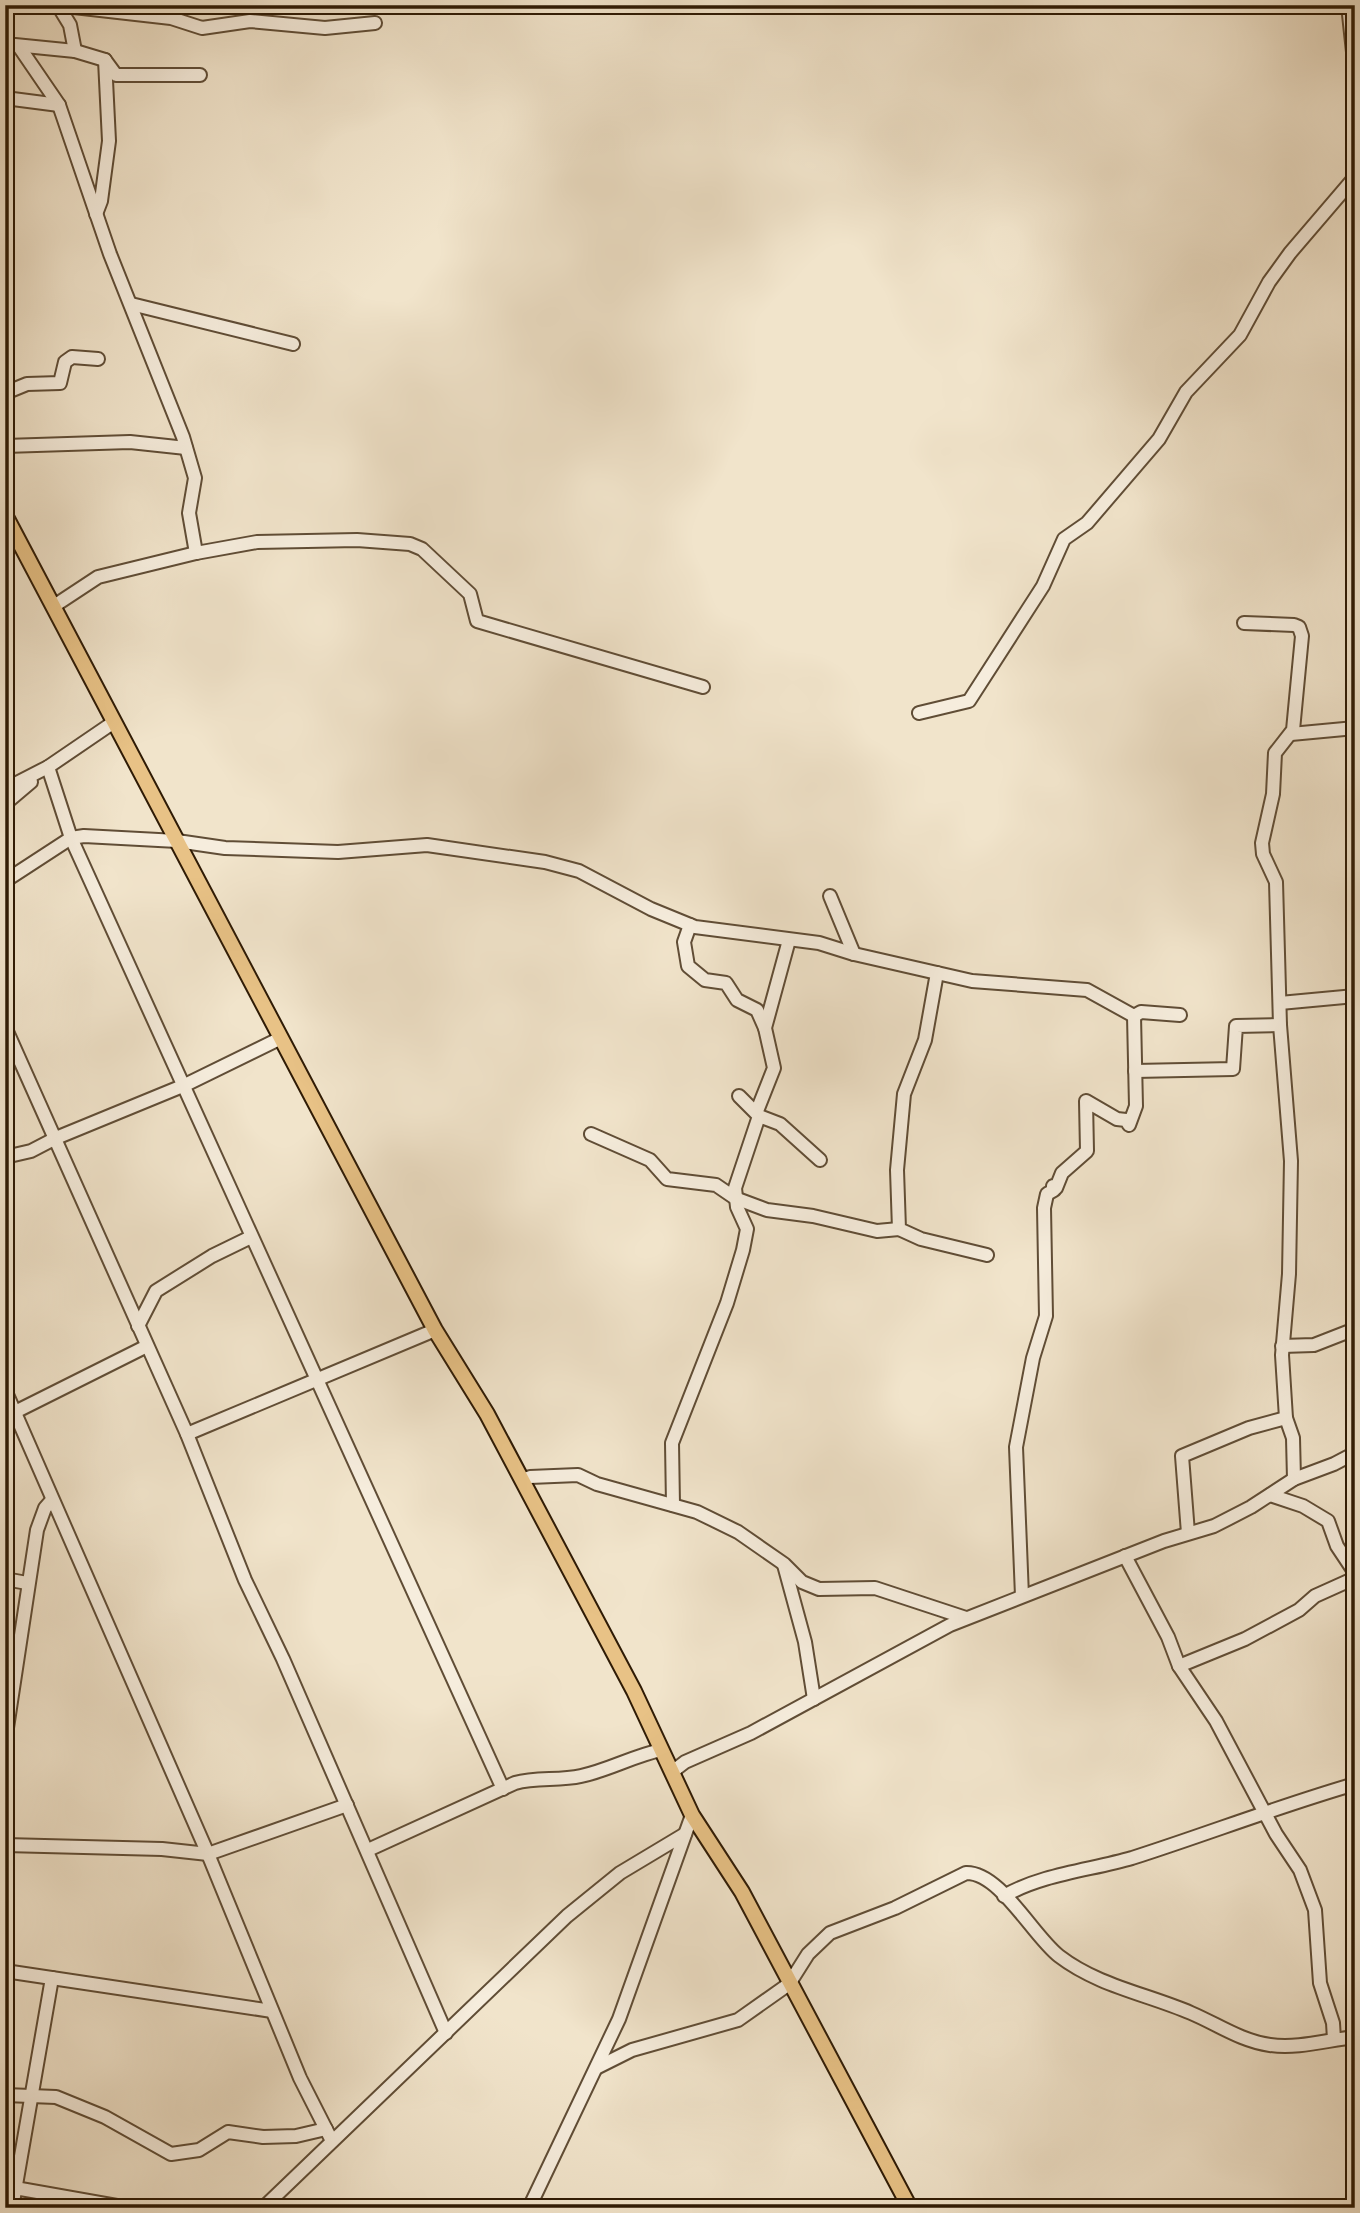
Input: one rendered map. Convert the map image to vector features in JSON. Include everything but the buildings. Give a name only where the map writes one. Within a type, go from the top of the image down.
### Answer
[{"type":"main road","points":[[5,515],[435,1330],[487,1413],[634,1691],[692,1815],[742,1892],[910,2208]]},
{"type":"street","points":[[1348,5],[1355,71]]},
{"type":"street","points":[[58,6],[170,18],[202,28],[250,21],[325,28],[375,23]]},
{"type":"street","points":[[58,6],[70,25],[75,51]]},
{"type":"street","points":[[5,44],[20,48],[75,51],[105,60],[116,75],[200,75]]},
{"type":"street","points":[[20,48],[59,104],[96,214],[186,448],[195,478],[189,513],[195,553]]},
{"type":"street","points":[[96,214],[109,141],[105,60]]},
{"type":"street","points":[[5,99],[59,104]]},
{"type":"street","points":[[919,713],[969,701],[1042,586],[1064,540],[1087,523],[1159,439],[1186,392],[1240,335],[1269,282],[1290,253],[1355,177]]},
{"type":"street","points":[[131,304],[293,344]]},
{"type":"street","points":[[5,393],[27,384],[60,383],[65,362],[72,357],[98,359]]},
{"type":"street","points":[[7,442],[130,442],[186,448]]},
{"type":"street","points":[[54,606],[76,589],[98,578],[195,553],[268,541],[357,540],[411,544],[451,573],[470,594],[477,621],[703,687]]},
{"type":"street","points":[[1244,623],[1294,625],[1301,630],[1302,649],[1291,734],[1275,753],[1273,794],[1262,843],[1276,882],[1280,1025],[1292,1161],[1289,1274],[1282,1346],[1286,1418],[1293,1438],[1294,1479]]},
{"type":"street","points":[[5,804],[48,768],[114,722]]},
{"type":"street","points":[[1291,734],[1355,728]]},
{"type":"street","points":[[5,789],[48,768]]},
{"type":"street","points":[[48,768],[71,838],[503,1789]]},
{"type":"street","points":[[5,881],[71,838],[84,836],[177,841],[225,848],[338,852],[427,845],[545,862],[579,871],[651,909],[690,925],[819,943],[854,954],[989,983],[1087,990],[1134,1016]]},
{"type":"street","points":[[830,895],[854,954]]},
{"type":"street","points":[[673,1505],[671,1455],[674,1436],[727,1303],[747,1233],[735,1198],[737,1182],[756,1133],[758,1113],[774,1068],[765,1028],[757,1010],[737,1000],[726,983],[705,980],[688,966],[684,942],[690,925]]},
{"type":"street","points":[[765,1028],[789,940]]},
{"type":"street","points":[[899,1229],[897,1170],[904,1094],[925,1040],[937,972]]},
{"type":"street","points":[[1280,1003],[1355,996]]},
{"type":"street","points":[[1134,1016],[1141,1012],[1180,1015]]},
{"type":"street","points":[[1022,1596],[1016,1447],[1033,1358],[1045,1324],[1044,1216],[1047,1194],[1054,1190],[1053,1186],[1056,1188],[1062,1173],[1087,1151],[1086,1101],[1116,1119],[1126,1120],[1129,1125],[1136,1109],[1134,1016]]},
{"type":"street","points":[[1135,1071],[1233,1069],[1236,1026],[1280,1025]]},
{"type":"street","points":[[5,1027],[187,1434],[245,1580],[368,1850],[446,2033]]},
{"type":"street","points":[[5,1157],[31,1151],[56,1138],[185,1085],[281,1038]]},
{"type":"street","points":[[739,1096],[758,1113],[780,1124],[820,1160]]},
{"type":"street","points":[[591,1134],[650,1160],[667,1179],[716,1185],[735,1198],[766,1210],[813,1216],[877,1231],[899,1229],[921,1239],[987,1255]]},
{"type":"street","points":[[138,1326],[156,1291],[212,1256],[251,1237]]},
{"type":"street","points":[[1282,1346],[1314,1345],[1355,1329]]},
{"type":"street","points":[[187,1434],[435,1330]]},
{"type":"street","points":[[16,1412],[147,1346]]},
{"type":"street","points":[[5,1390],[208,1854],[272,2011],[329,2135]]},
{"type":"street","points":[[1188,1533],[1182,1457],[1249,1428],[1286,1418]]},
{"type":"street","points":[[672,1772],[685,1762],[743,1737],[966,1618],[1228,1519],[1294,1479],[1355,1453]]},
{"type":"street","points":[[522,1480],[530,1477],[578,1475],[597,1484],[697,1512],[738,1532],[783,1564],[802,1583],[819,1589],[875,1588],[966,1618]]},
{"type":"street","points":[[1179,1666],[1245,1639],[1299,1610],[1315,1596],[1355,1576],[1337,1546],[1328,1521],[1303,1506],[1270,1495]]},
{"type":"street","points":[[5,1741],[37,1530],[45,1508],[52,1500]]},
{"type":"street","points":[[1125,1556],[1168,1637],[1179,1666],[1216,1721],[1276,1834],[1300,1870],[1314,1910],[1320,1983],[1333,2022],[1334,2039]]},
{"type":"street","points":[[783,1564],[805,1643],[814,1699]]},
{"type":"street","points":[[5,1579],[27,1583]]},
{"type":"street","points":[[368,1850],[528,1779],[555,1781],[586,1775],[661,1750]]},
{"type":"street","points":[[1004,1896],[1030,1885],[1162,1848],[1265,1811],[1355,1784]]},
{"type":"street","points":[[5,1845],[162,1849],[208,1854],[347,1805]]},
{"type":"street","points":[[529,2208],[598,2067],[641,1961],[692,1815]]},
{"type":"street","points":[[263,2208],[329,2135],[446,2033],[567,1916],[620,1873],[685,1834]]},
{"type":"street","points":[[598,2067],[632,2050],[738,2020],[789,1984],[808,1954],[831,1933],[895,1908],[957,1877],[974,1873],[989,1881],[1004,1896],[1045,1945],[1067,1962],[1105,1983],[1151,1997],[1256,2042],[1280,2046],[1355,2037]]},
{"type":"street","points":[[5,1971],[272,2011]]},
{"type":"street","points":[[12,2208],[52,1978]]},
{"type":"street","points":[[5,2095],[56,2097],[105,2117],[171,2154],[199,2150],[228,2132],[263,2137],[329,2135]]},
{"type":"street","points":[[15,2188],[128,2208]]}]
